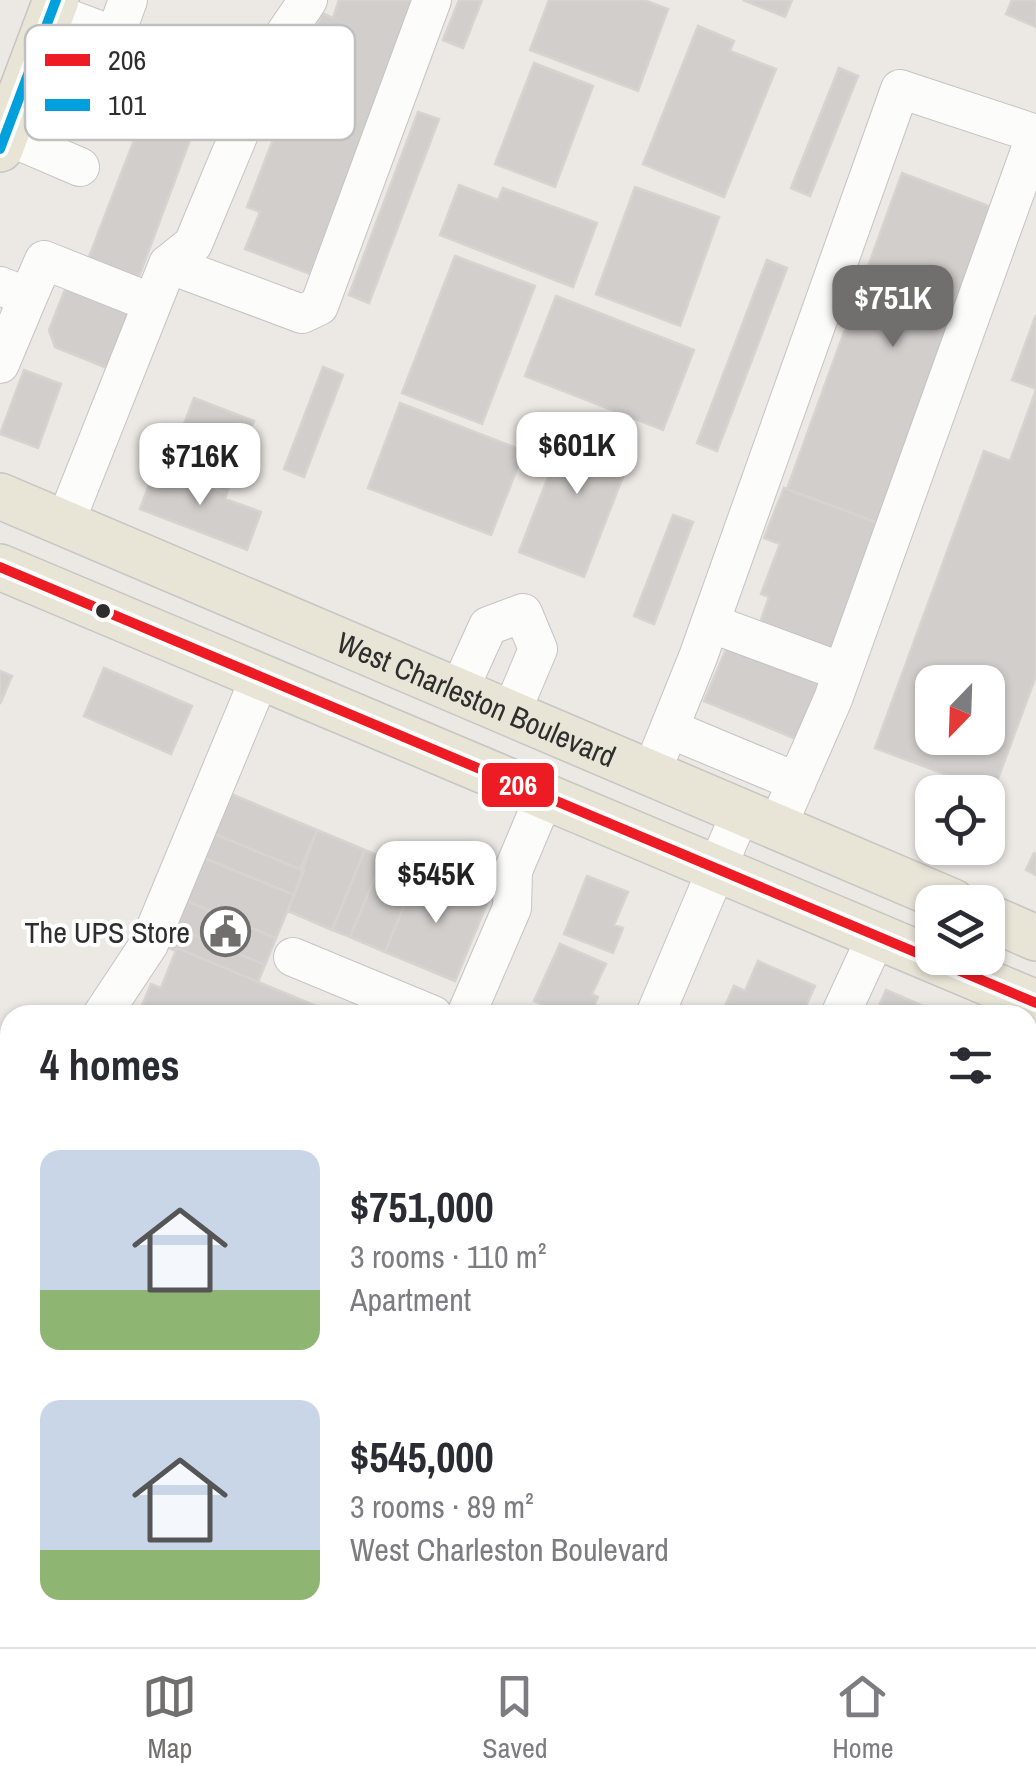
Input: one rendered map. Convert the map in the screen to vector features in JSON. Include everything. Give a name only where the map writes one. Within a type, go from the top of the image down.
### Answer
[{"type":"main road","points":[[3,142],[25,81]]},
{"type":"main road","name":"West Charleston Boulevard","points":[[0,496],[915,886]]},
{"type":"main road","name":"West Charleston Boulevard","points":[[0,566],[718,867],[1024,1005]]},
{"type":"main road","points":[[1005,924],[1036,938]]},
{"type":"street","points":[[119,25],[128,0]]},
{"type":"street","points":[[291,25],[308,0]]},
{"type":"street","points":[[168,264],[302,314],[319,306],[432,0]]},
{"type":"street","points":[[53,4],[94,25]]},
{"type":"street","points":[[650,776],[710,623],[900,89],[1036,134],[842,672],[796,782],[718,867],[659,1005]]},
{"type":"street","points":[[66,523],[168,264],[193,244],[236,140]]},
{"type":"street","points":[[3,142],[80,167]]},
{"type":"street","points":[[0,364],[14,291],[44,260],[152,303]]},
{"type":"street","points":[[459,690],[488,626],[523,613],[538,649],[511,713]]},
{"type":"street","points":[[710,623],[842,672]]},
{"type":"street","points":[[109,1005],[149,944],[260,676]]},
{"type":"street","points":[[670,729],[796,782]]},
{"type":"street","points":[[470,1005],[512,908],[513,870],[545,796]]},
{"type":"street","points":[[844,1005],[876,935]]},
{"type":"street","points":[[293,957],[410,1005]]},
{"type":"building","points":[[339,0],[416,0],[310,274],[245,249],[260,212],[247,207],[273,140],[355,140],[355,25],[317,25],[322,13],[333,18]]},
{"type":"building","points":[[459,0],[482,0],[463,48],[443,40]]},
{"type":"building","points":[[549,0],[644,0],[668,9],[638,91],[530,50]]},
{"type":"building","points":[[743,0],[792,0],[785,17]]},
{"type":"building","points":[[1012,0],[1036,0],[1036,27],[1006,14]]},
{"type":"building","points":[[698,26],[734,41],[730,51],[776,69],[724,197],[643,164]]},
{"type":"building","points":[[534,63],[593,86],[555,187],[495,164]]},
{"type":"building","points":[[839,68],[858,76],[810,196],[791,188]]},
{"type":"building","points":[[418,112],[439,119],[369,303],[349,295]]},
{"type":"building","points":[[134,140],[190,140],[137,282],[87,262]]},
{"type":"building","points":[[902,173],[999,210],[886,526],[787,489]]},
{"type":"building","points":[[459,185],[498,200],[503,188],[597,223],[573,287],[440,235]]},
{"type":"building","points":[[635,187],[719,217],[680,326],[596,294]]},
{"type":"building","points":[[455,256],[535,286],[482,424],[402,393]]},
{"type":"building","points":[[767,260],[787,268],[717,451],[697,443]]},
{"type":"building","points":[[68,282],[131,307],[107,368],[55,347],[49,330]]},
{"type":"building","points":[[556,296],[694,350],[663,430],[525,376]]},
{"type":"building","points":[[1036,315],[1036,389],[1012,380]]},
{"type":"building","points":[[323,367],[343,375],[304,477],[284,469]]},
{"type":"building","points":[[24,370],[61,384],[38,448],[0,434]]},
{"type":"building","points":[[1036,390],[1036,676],[999,775],[947,775],[875,748],[984,451],[1010,461]]},
{"type":"building","points":[[194,398],[254,421],[227,493],[166,470]]},
{"type":"building","points":[[400,403],[524,451],[491,535],[368,488]]},
{"type":"building","points":[[571,418],[636,443],[584,577],[519,552]]},
{"type":"building","points":[[156,466],[227,493],[225,499],[261,512],[247,550],[140,509]]},
{"type":"building","points":[[784,488],[886,526],[836,651],[760,623],[769,597],[761,594],[780,544],[764,538]]},
{"type":"building","points":[[673,515],[693,522],[654,624],[634,616]]},
{"type":"building","points":[[727,647],[823,686],[801,741],[704,701]]},
{"type":"building","points":[[104,668],[192,706],[171,754],[84,716]]},
{"type":"building","points":[[0,671],[12,676],[0,704]]},
{"type":"building","points":[[229,793],[317,830],[300,869],[212,833]]},
{"type":"building","points":[[317,830],[365,850],[332,930],[288,911]]},
{"type":"building","points":[[212,833],[304,871],[294,895],[202,857]]},
{"type":"building","points":[[365,850],[383,858],[350,937],[332,930]]},
{"type":"building","points":[[1036,854],[1036,875],[1026,870]]},
{"type":"building","points":[[202,857],[294,895],[276,938],[184,900]]},
{"type":"building","points":[[383,858],[418,872],[385,952],[350,937]]},
{"type":"building","points":[[418,872],[488,901],[455,981],[385,952]]},
{"type":"building","points":[[587,876],[628,892],[614,925],[623,928],[613,953],[564,934]]},
{"type":"building","name":"The UPS Store","points":[[184,900],[276,938],[265,965],[173,926]]},
{"type":"building","points":[[173,926],[265,965],[258,982],[165,946]]},
{"type":"building","points":[[560,944],[606,964],[592,994],[598,997],[594,1005],[543,1005],[534,1001]]},
{"type":"building","points":[[177,948],[314,1005],[142,1005],[151,984],[161,988]]},
{"type":"building","points":[[758,961],[815,986],[806,1005],[725,1005],[734,986],[745,991]]},
{"type":"building","points":[[886,990],[921,1005],[879,1005]]},
{"type":"transit line","name":"101","points":[[47,25],[56,0]]},
{"type":"transit line","name":"101","points":[[0,149],[25,82]]},
{"type":"transit line","name":"206","points":[[0,567],[1036,1003]]},
{"type":"place","name":"The UPS Store","points":[[225,932]]}]
